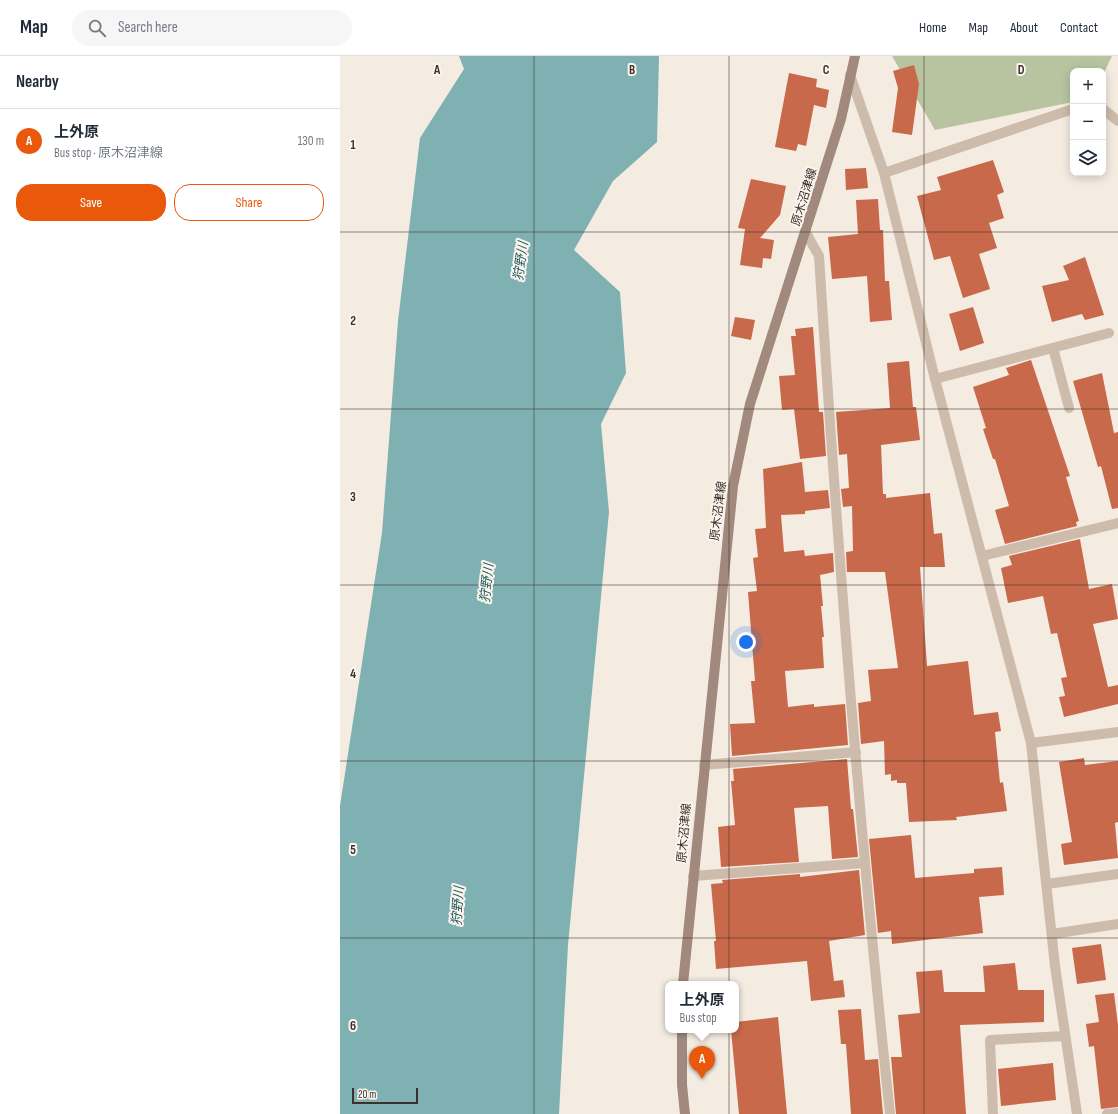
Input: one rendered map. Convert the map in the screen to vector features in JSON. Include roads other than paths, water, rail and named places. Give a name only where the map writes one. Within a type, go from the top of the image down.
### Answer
[{"type":"main road","name":"原木沼津線","points":[[683,981],[733,486],[750,404],[806,233],[841,119],[850,75],[856,56]]},
{"type":"main road","points":[[682,1033],[682,1085],[685,1114]]},
{"type":"street","points":[[850,75],[884,173],[935,379],[1031,743],[1052,934],[1077,1114]]},
{"type":"street","points":[[884,173],[1070,110]]},
{"type":"street","points":[[1106,111],[1118,121]]},
{"type":"street","points":[[806,233],[819,256],[833,479],[865,863],[890,1114]]},
{"type":"street","points":[[935,379],[1109,333]]},
{"type":"street","points":[[1053,348],[1069,408]]},
{"type":"street","points":[[982,556],[1118,523]]},
{"type":"street","points":[[1031,743],[1118,732]]},
{"type":"street","points":[[704,765],[856,752]]},
{"type":"street","points":[[693,876],[865,863]]},
{"type":"street","points":[[1047,884],[1118,874]]},
{"type":"street","points":[[1052,934],[1118,924]]},
{"type":"street","points":[[993,1114],[990,1040],[1066,1036]]},
{"type":"street","points":[[1107,1114],[1118,1113]]},
{"type":"water","name":"狩野川","points":[[459,56],[659,56],[657,142],[613,181],[574,250],[620,292],[626,373],[601,424],[609,512],[568,945],[559,1114],[340,1114],[340,806],[382,533],[398,321],[420,138],[464,69]]},
{"type":"place","name":"上外原","points":[[702,1079]]}]
